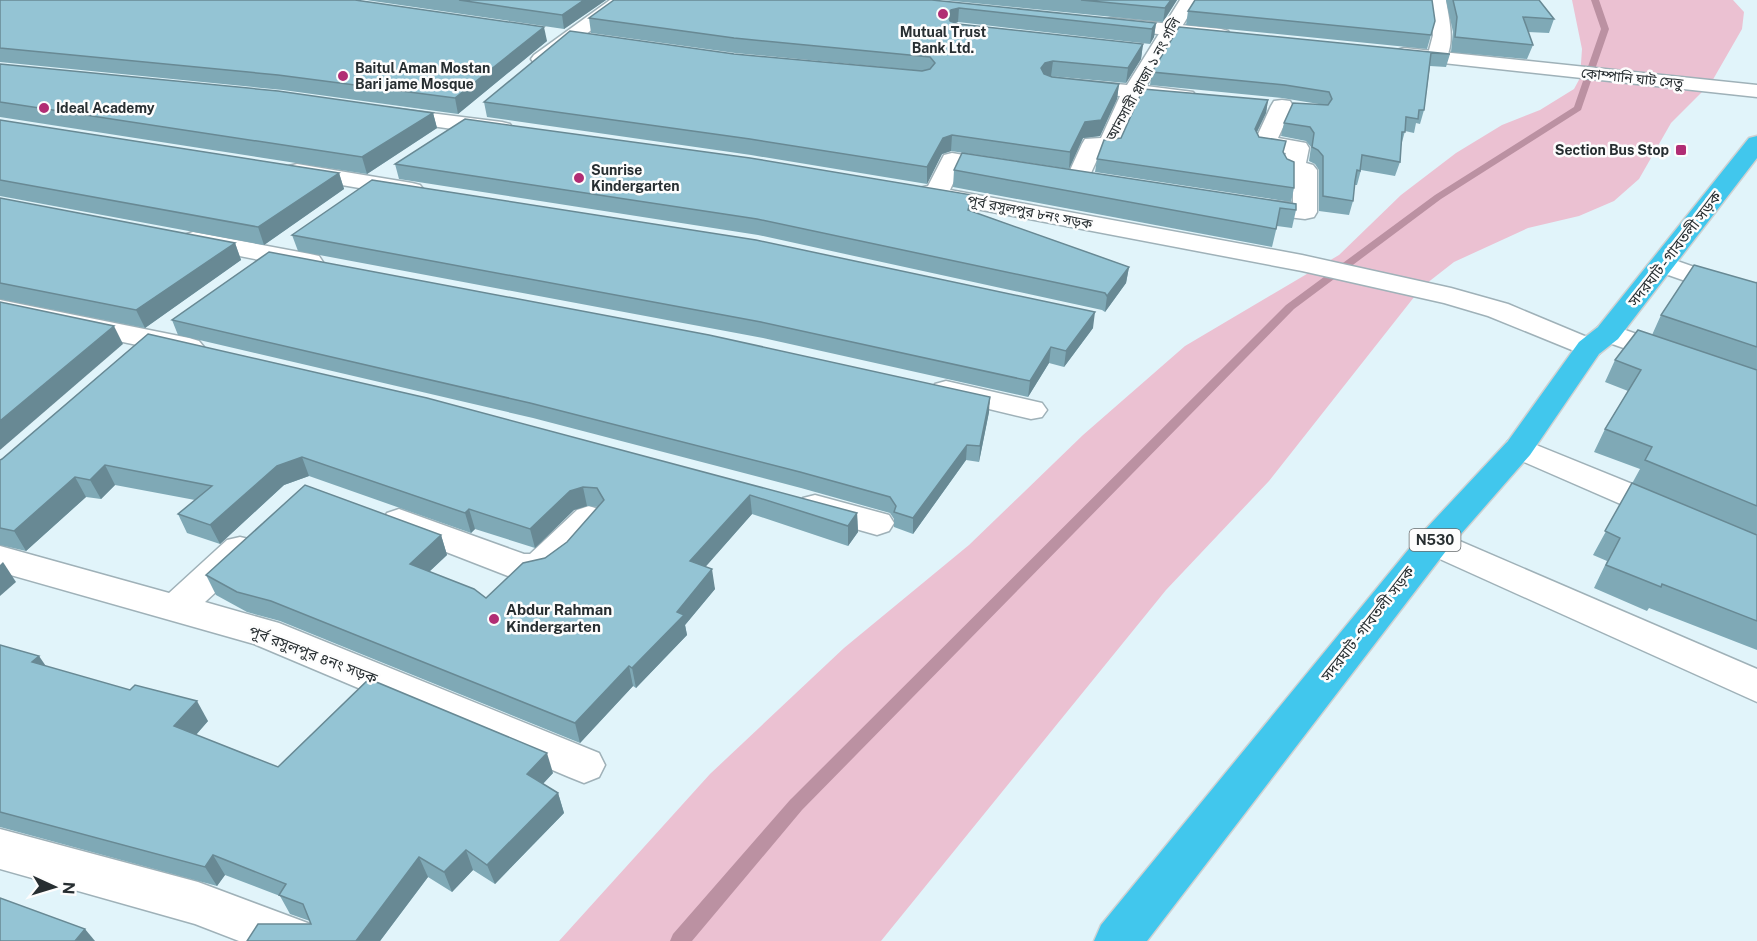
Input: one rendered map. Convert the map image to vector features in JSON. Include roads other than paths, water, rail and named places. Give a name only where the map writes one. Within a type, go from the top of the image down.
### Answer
[{"type":"highway","name":"সদরঘাট - গাবতলী সড়ক","points":[[1127,938],[1434,542],[1519,448],[1599,341],[1663,264],[1757,143]]},
{"type":"street","points":[[524,73],[568,37],[622,0]]},
{"type":"street","name":"আনসারী প্লাজা ১ নং গলি","points":[[1078,179],[1093,144],[1109,145],[1132,93],[1189,0]]},
{"type":"street","points":[[1437,0],[1442,35],[1437,57]]},
{"type":"street","points":[[1091,22],[1239,37]]},
{"type":"street","points":[[1133,50],[1156,52]]},
{"type":"street","name":"কোম্পানি ঘাট সেতু","points":[[1381,51],[1757,91]]},
{"type":"street","points":[[1051,84],[1132,93],[1202,97]]},
{"type":"street","points":[[435,142],[463,124],[489,102]]},
{"type":"street","points":[[1227,202],[1296,213],[1305,212],[1305,170],[1294,166],[1298,148],[1265,143],[1271,104],[1305,109]]},
{"type":"street","points":[[373,111],[520,132]]},
{"type":"street","points":[[936,195],[952,160],[1023,171]]},
{"type":"street","points":[[344,203],[399,166]]},
{"type":"street","points":[[279,169],[430,193]]},
{"type":"street","name":"পূর্ব রসুলপুর ৮নং সড়ক","points":[[900,189],[1302,263],[1451,296],[1757,386]]},
{"type":"street","points":[[167,235],[338,267]]},
{"type":"street","points":[[243,274],[298,235]]},
{"type":"street","points":[[1663,264],[1757,298]]},
{"type":"street","points":[[0,308],[152,338],[220,355]]},
{"type":"street","points":[[128,359],[152,338],[180,319]]},
{"type":"street","points":[[918,384],[1031,411]]},
{"type":"street","points":[[1519,448],[1692,522]]},
{"type":"street","points":[[785,498],[877,524]]},
{"type":"street","points":[[367,509],[521,567],[537,567],[548,560],[589,518]]},
{"type":"street","points":[[176,609],[263,528]]},
{"type":"street","points":[[1434,542],[1757,686]]},
{"type":"street","name":"পূর্ব রসুলপুর ৪নং সড়ক","points":[[0,559],[265,633],[584,765]]},
{"type":"street","points":[[0,849],[198,903],[296,941]]},
{"type":"waterway","points":[[680,941],[796,805],[1290,307],[1438,197],[1578,108],[1605,29],[1595,0]]},
{"type":"place","name":"Mutual Trust Bank Ltd.","points":[[943,14]]},
{"type":"place","name":"Baitul Aman Mostan Bari jame Mosque","points":[[343,76]]},
{"type":"place","name":"Ideal Academy","points":[[44,108]]},
{"type":"place","name":"Section Bus Stop","points":[[1681,150]]},
{"type":"place","name":"Sunrise Kindergarten","points":[[579,178]]},
{"type":"place","name":"Abdur Rahman Kindergarten","points":[[494,619]]}]
